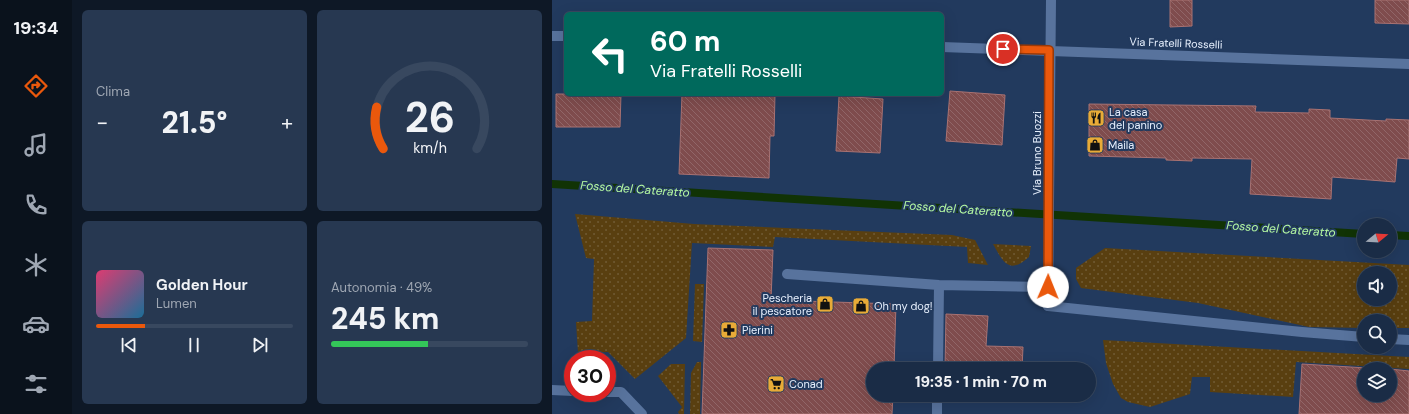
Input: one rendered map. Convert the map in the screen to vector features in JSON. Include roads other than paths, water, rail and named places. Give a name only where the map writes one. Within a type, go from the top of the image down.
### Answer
[{"type":"street","name":"Via Bruno Buozzi","points":[[1051,0],[1049,50],[1048,306],[1357,336]]},
{"type":"street","points":[[552,36],[564,36]]},
{"type":"street","name":"Via Fratelli Rosselli","points":[[944,47],[1409,64]]},
{"type":"street","points":[[787,274],[939,285],[1048,287]]},
{"type":"street","points":[[938,362],[939,285]]},
{"type":"street","points":[[1397,339],[1409,340]]},
{"type":"street","points":[[552,390],[564,391]]},
{"type":"street","points":[[616,392],[620,392],[642,414]]},
{"type":"street","points":[[937,414],[938,402]]},
{"type":"waterway","name":"Fosso del Cateratto","points":[[552,184],[1357,234]]},
{"type":"waterway","name":"Fosso del Cateratto","points":[[1397,235],[1409,236]]},
{"type":"place","name":"La casa del panino","points":[[1096,118]]},
{"type":"place","name":"Maila","points":[[1095,145]]},
{"type":"place","name":"Pescheria il pescatore","points":[[825,304]]},
{"type":"place","name":"Oh my dog!","points":[[861,306]]},
{"type":"place","name":"Pierini","points":[[729,330]]},
{"type":"place","name":"Conad","points":[[776,384]]}]
